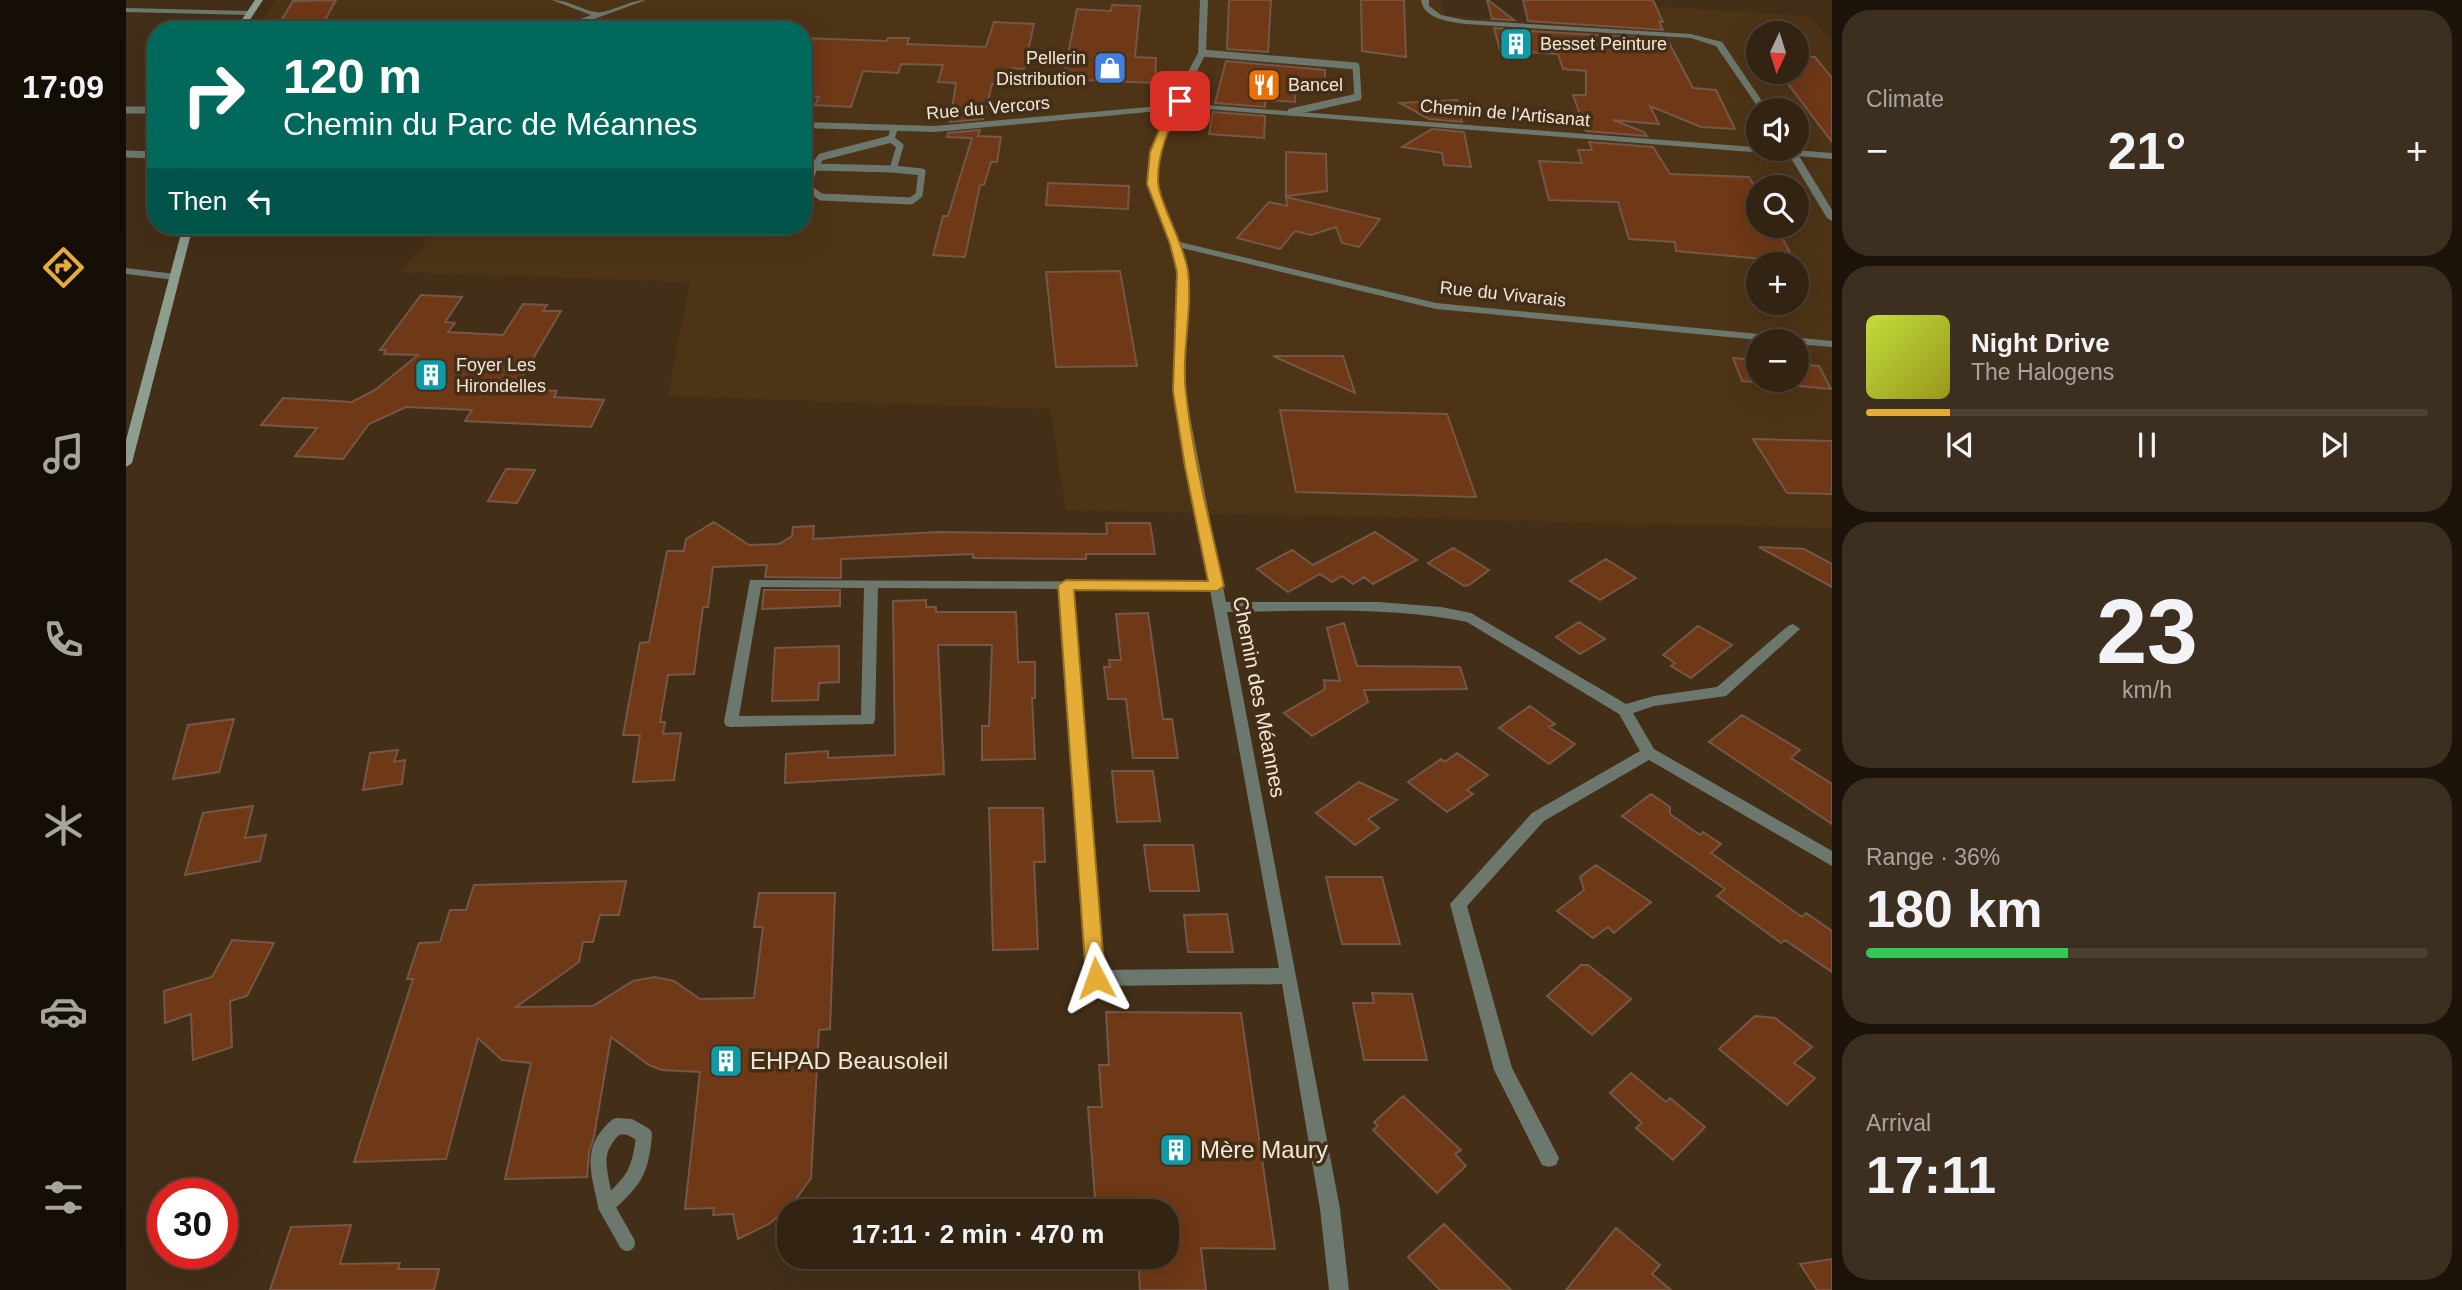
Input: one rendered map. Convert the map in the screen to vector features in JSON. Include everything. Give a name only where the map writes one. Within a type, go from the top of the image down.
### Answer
[{"type":"street","points":[[244,21],[259,0]]},
{"type":"street","points":[[556,0],[597,15]]},
{"type":"street","points":[[581,21],[642,0]]},
{"type":"street","name":"Chemin des Méannes","points":[[1203,0],[1202,53],[1155,152],[1152,184],[1176,244],[1182,272],[1179,391],[1289,976],[1330,1209],[1339,1290]]},
{"type":"street","points":[[1425,0],[1426,7],[1438,17],[1465,22],[1691,36],[1719,44],[1756,98]]},
{"type":"street","points":[[126,10],[249,13]]},
{"type":"street","name":"Chemin de l'Artisanat","points":[[1176,106],[1291,112],[1746,147]]},
{"type":"street","name":"Rue du Vercors","points":[[812,125],[956,128],[1176,106]]},
{"type":"street","name":"Chemin de l'Artisanat","points":[[1809,153],[1832,156]]},
{"type":"street","points":[[1797,161],[1830,213]]},
{"type":"street","points":[[126,463],[186,235]]},
{"type":"street","name":"Rue du Vivarais","points":[[1176,244],[1436,306],[1832,344]]},
{"type":"street","points":[[126,271],[174,277]]},
{"type":"street","points":[[871,584],[867,720],[731,722],[755,583],[1217,586]]},
{"type":"street","points":[[1066,585],[1096,978],[1289,976]]},
{"type":"street","points":[[1221,607],[1411,608],[1443,611],[1471,618],[1624,710],[1649,753],[1832,859]]},
{"type":"street","points":[[1624,710],[1654,701],[1721,692],[1793,629]]},
{"type":"street","points":[[1549,1158],[1503,1070],[1458,904],[1538,817],[1649,753]]},
{"type":"lane","points":[[1202,53],[1356,66],[1357,97],[1291,112]]},
{"type":"lane","points":[[126,110],[147,110]]},
{"type":"lane","points":[[891,139],[894,128]]},
{"type":"lane","points":[[812,172],[821,157],[891,139]]},
{"type":"lane","points":[[891,139],[900,146],[893,169]]},
{"type":"lane","points":[[126,154],[147,155]]},
{"type":"lane","points":[[812,191],[821,197],[911,201],[919,195],[922,172],[814,166]]},
{"type":"lane","points":[[606,1206],[627,1243]]},
{"type":"shaded area","points":[[276,0],[1440,0],[1446,16],[1595,25],[1588,2],[1810,16],[1832,43],[1832,528],[1066,510],[1050,409],[668,396],[690,282],[401,272],[430,236],[398,235],[812,235],[812,21],[263,21]]},
{"type":"building","points":[[336,0],[325,20],[281,21],[293,1]]},
{"type":"building","points":[[1229,0],[1271,0],[1268,52],[1227,49]]},
{"type":"building","points":[[1361,0],[1404,0],[1406,57],[1362,51]]},
{"type":"building","points":[[1488,0],[1514,20],[1492,19]]},
{"type":"building","points":[[1523,0],[1653,0],[1663,22],[1659,22],[1663,30],[1528,21]]},
{"type":"building","points":[[1112,5],[1140,6],[1135,57],[1156,58],[1155,83],[1063,79],[1077,9],[1111,11]]},
{"type":"building","points":[[994,22],[1034,24],[1024,69],[1011,68],[1007,85],[992,84],[983,119],[950,122],[956,83],[938,82],[943,65],[901,64],[898,73],[863,71],[851,107],[815,105],[819,97],[812,97],[812,38],[886,41],[888,38],[909,38],[907,44],[986,47]]},
{"type":"building","points":[[1494,28],[1526,30],[1532,35],[1531,31],[1667,39],[1693,88],[1716,90],[1735,129],[1701,127],[1650,106],[1659,124],[1613,120],[1644,132],[1647,136],[1586,131],[1573,95],[1586,95],[1586,71],[1563,69],[1558,54],[1500,50]]},
{"type":"building","points":[[1810,57],[1815,57],[1832,78],[1832,142],[1809,112],[1809,98],[1799,98],[1788,84],[1810,84]]},
{"type":"building","points":[[1226,61],[1325,70],[1325,91],[1295,89],[1295,102],[1265,100],[1265,107],[1215,103]]},
{"type":"building","points":[[1457,100],[1462,122],[1429,119],[1400,103]]},
{"type":"building","points":[[1213,112],[1265,116],[1264,138],[1209,134]]},
{"type":"building","points":[[1432,129],[1464,132],[1471,167],[1444,165],[1442,153],[1402,147]]},
{"type":"building","points":[[980,130],[978,136],[1001,137],[997,162],[991,162],[984,185],[980,185],[965,257],[933,255],[943,216],[948,216],[972,138],[947,137],[948,133]]},
{"type":"building","points":[[1589,142],[1653,147],[1670,174],[1746,177],[1746,238],[1782,238],[1790,252],[1746,252],[1746,257],[1676,251],[1675,242],[1629,239],[1618,202],[1549,200],[1539,161],[1582,163],[1578,150],[1592,150]]},
{"type":"building","points":[[1286,152],[1326,154],[1327,191],[1286,196]]},
{"type":"building","points":[[1048,183],[1129,186],[1128,209],[1046,205]]},
{"type":"building","points":[[1286,197],[1380,219],[1359,247],[1342,243],[1336,227],[1311,235],[1295,231],[1280,249],[1237,238],[1269,202],[1287,206]]},
{"type":"building","points":[[1120,271],[1137,366],[1056,367],[1046,272]]},
{"type":"building","name":"Foyer Les Hirondelles","points":[[421,295],[462,297],[445,322],[455,323],[448,332],[503,335],[523,304],[547,305],[543,311],[561,311],[515,389],[557,391],[554,397],[604,400],[591,427],[465,421],[472,410],[406,407],[369,424],[343,459],[295,456],[317,428],[261,425],[283,398],[352,402],[375,390],[418,355],[384,354],[386,350],[380,350]]},
{"type":"building","points":[[1273,356],[1343,356],[1355,393]]},
{"type":"building","points":[[1733,358],[1746,359],[1746,381],[1742,381]]},
{"type":"building","points":[[1809,365],[1819,366],[1831,389],[1809,387]]},
{"type":"building","points":[[1280,410],[1447,414],[1476,497],[1296,492]]},
{"type":"building","points":[[1753,439],[1832,441],[1832,494],[1787,493]]},
{"type":"building","points":[[506,469],[535,470],[517,503],[488,501]]},
{"type":"building","points":[[714,522],[749,545],[779,544],[792,536],[793,527],[814,526],[813,539],[938,532],[1107,534],[1106,523],[1150,523],[1155,554],[1086,554],[1086,559],[973,558],[973,554],[841,559],[841,578],[765,577],[767,565],[713,567],[708,607],[703,607],[694,674],[668,675],[660,722],[665,722],[663,734],[681,733],[674,780],[633,782],[640,735],[623,735],[640,643],[649,642],[667,551],[684,551],[686,539]]},
{"type":"building","points":[[1375,532],[1417,560],[1373,584],[1364,577],[1353,584],[1342,576],[1332,582],[1320,574],[1288,592],[1257,569],[1292,550],[1313,565]]},
{"type":"building","points":[[1759,547],[1804,549],[1832,564],[1832,587]]},
{"type":"building","points":[[1453,548],[1489,570],[1464,586],[1428,563]]},
{"type":"building","points":[[1606,559],[1636,578],[1600,600],[1570,581]]},
{"type":"building","points":[[764,590],[840,590],[840,606],[762,609]]},
{"type":"building","points":[[926,600],[926,607],[936,607],[936,612],[1016,612],[1018,662],[1035,662],[1035,698],[1032,698],[1035,759],[982,760],[982,726],[989,726],[992,645],[938,645],[944,774],[785,783],[786,754],[828,751],[828,758],[895,755],[893,601]]},
{"type":"building","points":[[1148,613],[1163,719],[1172,719],[1178,758],[1133,758],[1126,699],[1108,699],[1104,667],[1110,667],[1109,660],[1121,660],[1116,614]]},
{"type":"building","points":[[1579,622],[1605,639],[1580,654],[1556,637]]},
{"type":"building","points":[[1344,623],[1357,666],[1460,667],[1467,689],[1364,690],[1368,702],[1312,736],[1284,713],[1325,689],[1324,680],[1340,681],[1327,628]]},
{"type":"building","points":[[1698,626],[1732,645],[1691,678],[1671,666],[1675,663],[1663,655]]},
{"type":"building","points":[[839,646],[839,682],[819,683],[818,700],[772,701],[775,648]]},
{"type":"building","points":[[1530,706],[1555,724],[1549,727],[1575,744],[1549,764],[1499,728]]},
{"type":"building","points":[[1742,715],[1800,750],[1791,758],[1832,784],[1832,824],[1709,742]]},
{"type":"building","points":[[234,719],[219,772],[173,779],[188,725]]},
{"type":"building","points":[[398,750],[394,762],[405,760],[402,784],[363,790],[370,753]]},
{"type":"building","points":[[1457,753],[1488,775],[1467,790],[1473,794],[1447,812],[1408,782],[1441,759],[1445,762]]},
{"type":"building","points":[[1112,771],[1153,771],[1160,821],[1117,822]]},
{"type":"building","points":[[1359,782],[1397,800],[1368,819],[1379,828],[1355,845],[1316,813]]},
{"type":"building","points":[[1651,794],[1670,807],[1670,814],[1700,835],[1703,832],[1721,844],[1711,853],[1802,917],[1806,913],[1832,931],[1832,972],[1785,940],[1781,943],[1717,896],[1725,889],[1622,816]]},
{"type":"building","points":[[253,806],[245,838],[266,835],[260,861],[185,875],[203,813]]},
{"type":"building","points":[[989,808],[1043,808],[1045,862],[1034,862],[1038,949],[993,950]]},
{"type":"building","points":[[1144,845],[1193,845],[1199,891],[1150,891]]},
{"type":"building","points":[[1596,865],[1651,902],[1614,933],[1608,927],[1593,938],[1557,911],[1584,890],[1580,877]]},
{"type":"building","points":[[1326,877],[1382,877],[1400,944],[1342,944]]},
{"type":"building","name":"EHPAD Beausoleil","points":[[626,881],[619,915],[600,915],[593,942],[583,942],[579,962],[516,1007],[593,1006],[633,981],[655,977],[674,981],[700,999],[754,998],[763,927],[754,927],[759,893],[835,893],[830,1029],[819,1030],[811,1178],[796,1199],[777,1199],[777,1217],[769,1224],[738,1239],[733,1214],[713,1215],[714,1208],[685,1209],[700,1072],[662,1070],[649,1065],[611,1037],[589,1152],[587,1177],[505,1179],[531,1063],[502,1060],[478,1038],[446,1159],[354,1162],[413,979],[407,979],[419,943],[440,942],[450,910],[466,910],[474,885]]},
{"type":"building","points":[[1227,914],[1233,952],[1188,952],[1184,915]]},
{"type":"building","points":[[232,940],[274,943],[247,996],[230,1001],[232,1047],[193,1060],[191,1014],[165,1023],[164,991],[212,977]]},
{"type":"building","points":[[1581,965],[1588,965],[1631,999],[1592,1035],[1547,996]]},
{"type":"building","points":[[1372,993],[1412,994],[1427,1060],[1364,1060],[1353,1003],[1374,1003]]},
{"type":"building","name":"Mère Maury","points":[[1106,1012],[1241,1013],[1275,1249],[1201,1248],[1206,1290],[1140,1290],[1139,1269],[1179,1269],[1179,1199],[1095,1199],[1088,1107],[1102,1107],[1099,1065],[1109,1065]]},
{"type":"building","points":[[1755,1016],[1775,1018],[1812,1047],[1794,1063],[1815,1078],[1787,1105],[1719,1049]]},
{"type":"building","points":[[1631,1073],[1666,1102],[1670,1098],[1705,1127],[1673,1160],[1636,1128],[1642,1123],[1610,1093]]},
{"type":"building","points":[[1403,1096],[1461,1150],[1455,1154],[1466,1166],[1437,1193],[1373,1130],[1378,1126],[1374,1122]]},
{"type":"building","points":[[1444,1224],[1511,1290],[1440,1290],[1408,1257]]},
{"type":"building","points":[[351,1225],[340,1264],[400,1263],[398,1269],[439,1269],[434,1290],[270,1290],[291,1227]]},
{"type":"building","points":[[1616,1228],[1660,1265],[1652,1274],[1671,1290],[1566,1290]]},
{"type":"building","points":[[1832,1259],[1832,1290],[1817,1290],[1800,1264]]},
{"type":"place","name":"Besset Peinture","points":[[1516,44]]},
{"type":"place","name":"Pellerin Distribution","points":[[1110,68]]},
{"type":"place","name":"Bancel","points":[[1264,85]]},
{"type":"place","name":"Foyer Les Hirondelles","points":[[431,375]]},
{"type":"place","name":"EHPAD Beausoleil","points":[[726,1061]]},
{"type":"place","name":"Mère Maury","points":[[1176,1150]]},
{"type":"route","points":[[1096,978],[1066,585],[1217,586],[1179,391],[1182,272],[1176,244],[1152,184],[1155,152],[1169,118],[1180,101]]}]
